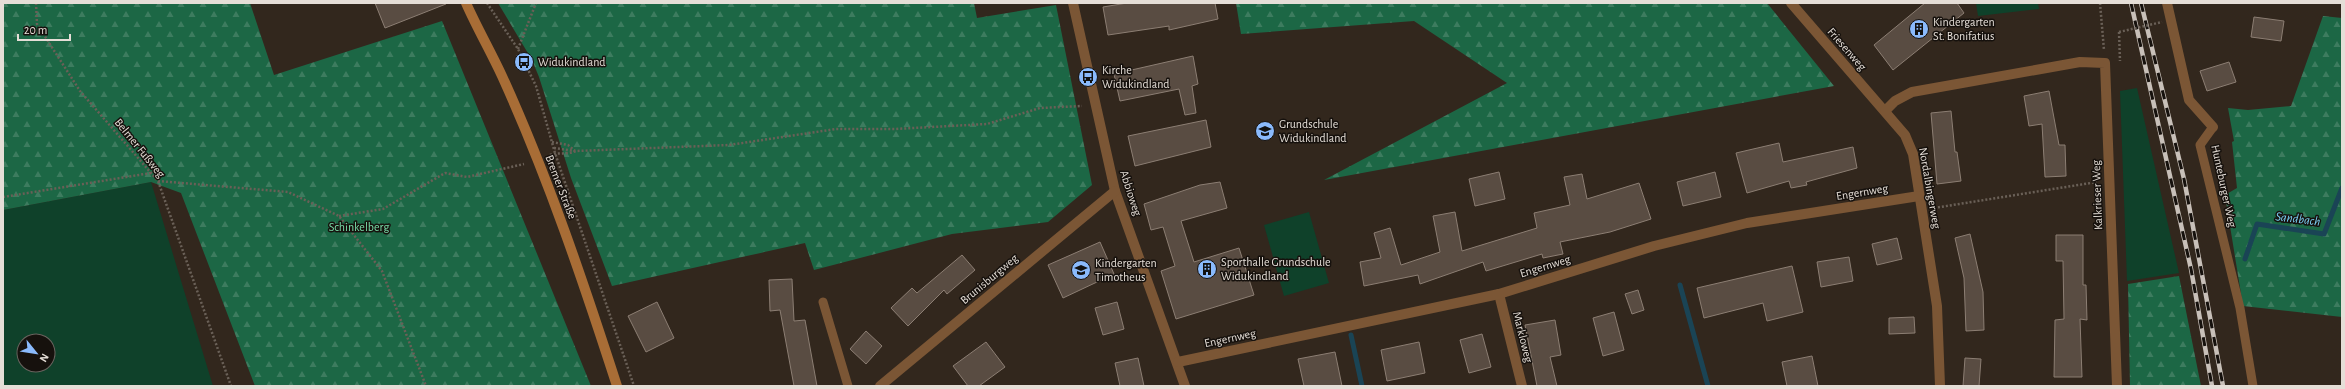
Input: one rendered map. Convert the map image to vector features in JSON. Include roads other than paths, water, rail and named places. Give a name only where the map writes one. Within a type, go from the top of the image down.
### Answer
[{"type":"main road","name":"Bremer Straße","points":[[466,3],[502,76],[537,159],[587,293],[617,386]]},
{"type":"street","name":"Abbioweg","points":[[1072,3],[1115,191],[1178,362],[1185,386]]},
{"type":"street","name":"Friesenweg","points":[[1791,3],[1884,111]]},
{"type":"street","name":"Hunteburger Weg","points":[[2167,3],[2189,100],[2213,127]]},
{"type":"street","name":"Kalkrieser Weg","points":[[1884,111],[1895,101],[1912,92],[2080,62],[2105,63],[2117,386]]},
{"type":"street","name":"Nordalbingerweg","points":[[1884,111],[1905,135],[1911,148],[1937,306],[1940,386]]},
{"type":"street","name":"Brunisburgweg","points":[[880,386],[1115,191]]},
{"type":"street","name":"Engernweg","points":[[1178,362],[1499,294],[1654,246],[1747,223],[1919,196]]},
{"type":"street","name":"Markloweg","points":[[1499,294],[1522,386]]},
{"type":"lane","name":"Hunteburger Weg","points":[[2213,127],[2200,145],[2240,308],[2253,386]]},
{"type":"lane","points":[[823,302],[848,386]]},
{"type":"waterway","name":"Sandbach","points":[[2245,259],[2257,224],[2324,234],[2342,188]]},
{"type":"waterway","points":[[1680,285],[1708,386]]},
{"type":"waterway","points":[[1351,335],[1362,386]]},
{"type":"railway","points":[[2131,3],[2191,269],[2212,386]]},
{"type":"railway","points":[[2141,3],[2184,179],[2223,386]]},
{"type":"place","name":"Kindergarten St. Bonifatius","points":[[1919,29]]},
{"type":"place","name":"Widukindland","points":[[524,62]]},
{"type":"place","name":"Kirche Widukindland","points":[[1088,77]]},
{"type":"place","name":"Grundschule Widukindland","points":[[1265,131]]},
{"type":"place","name":"Sporthalle Grundschule Widukindland","points":[[1207,269]]},
{"type":"place","name":"Kindergarten Timotheus","points":[[1081,270]]},
{"type":"park label","name":"Schinkelberg","points":[[359,227]]}]
